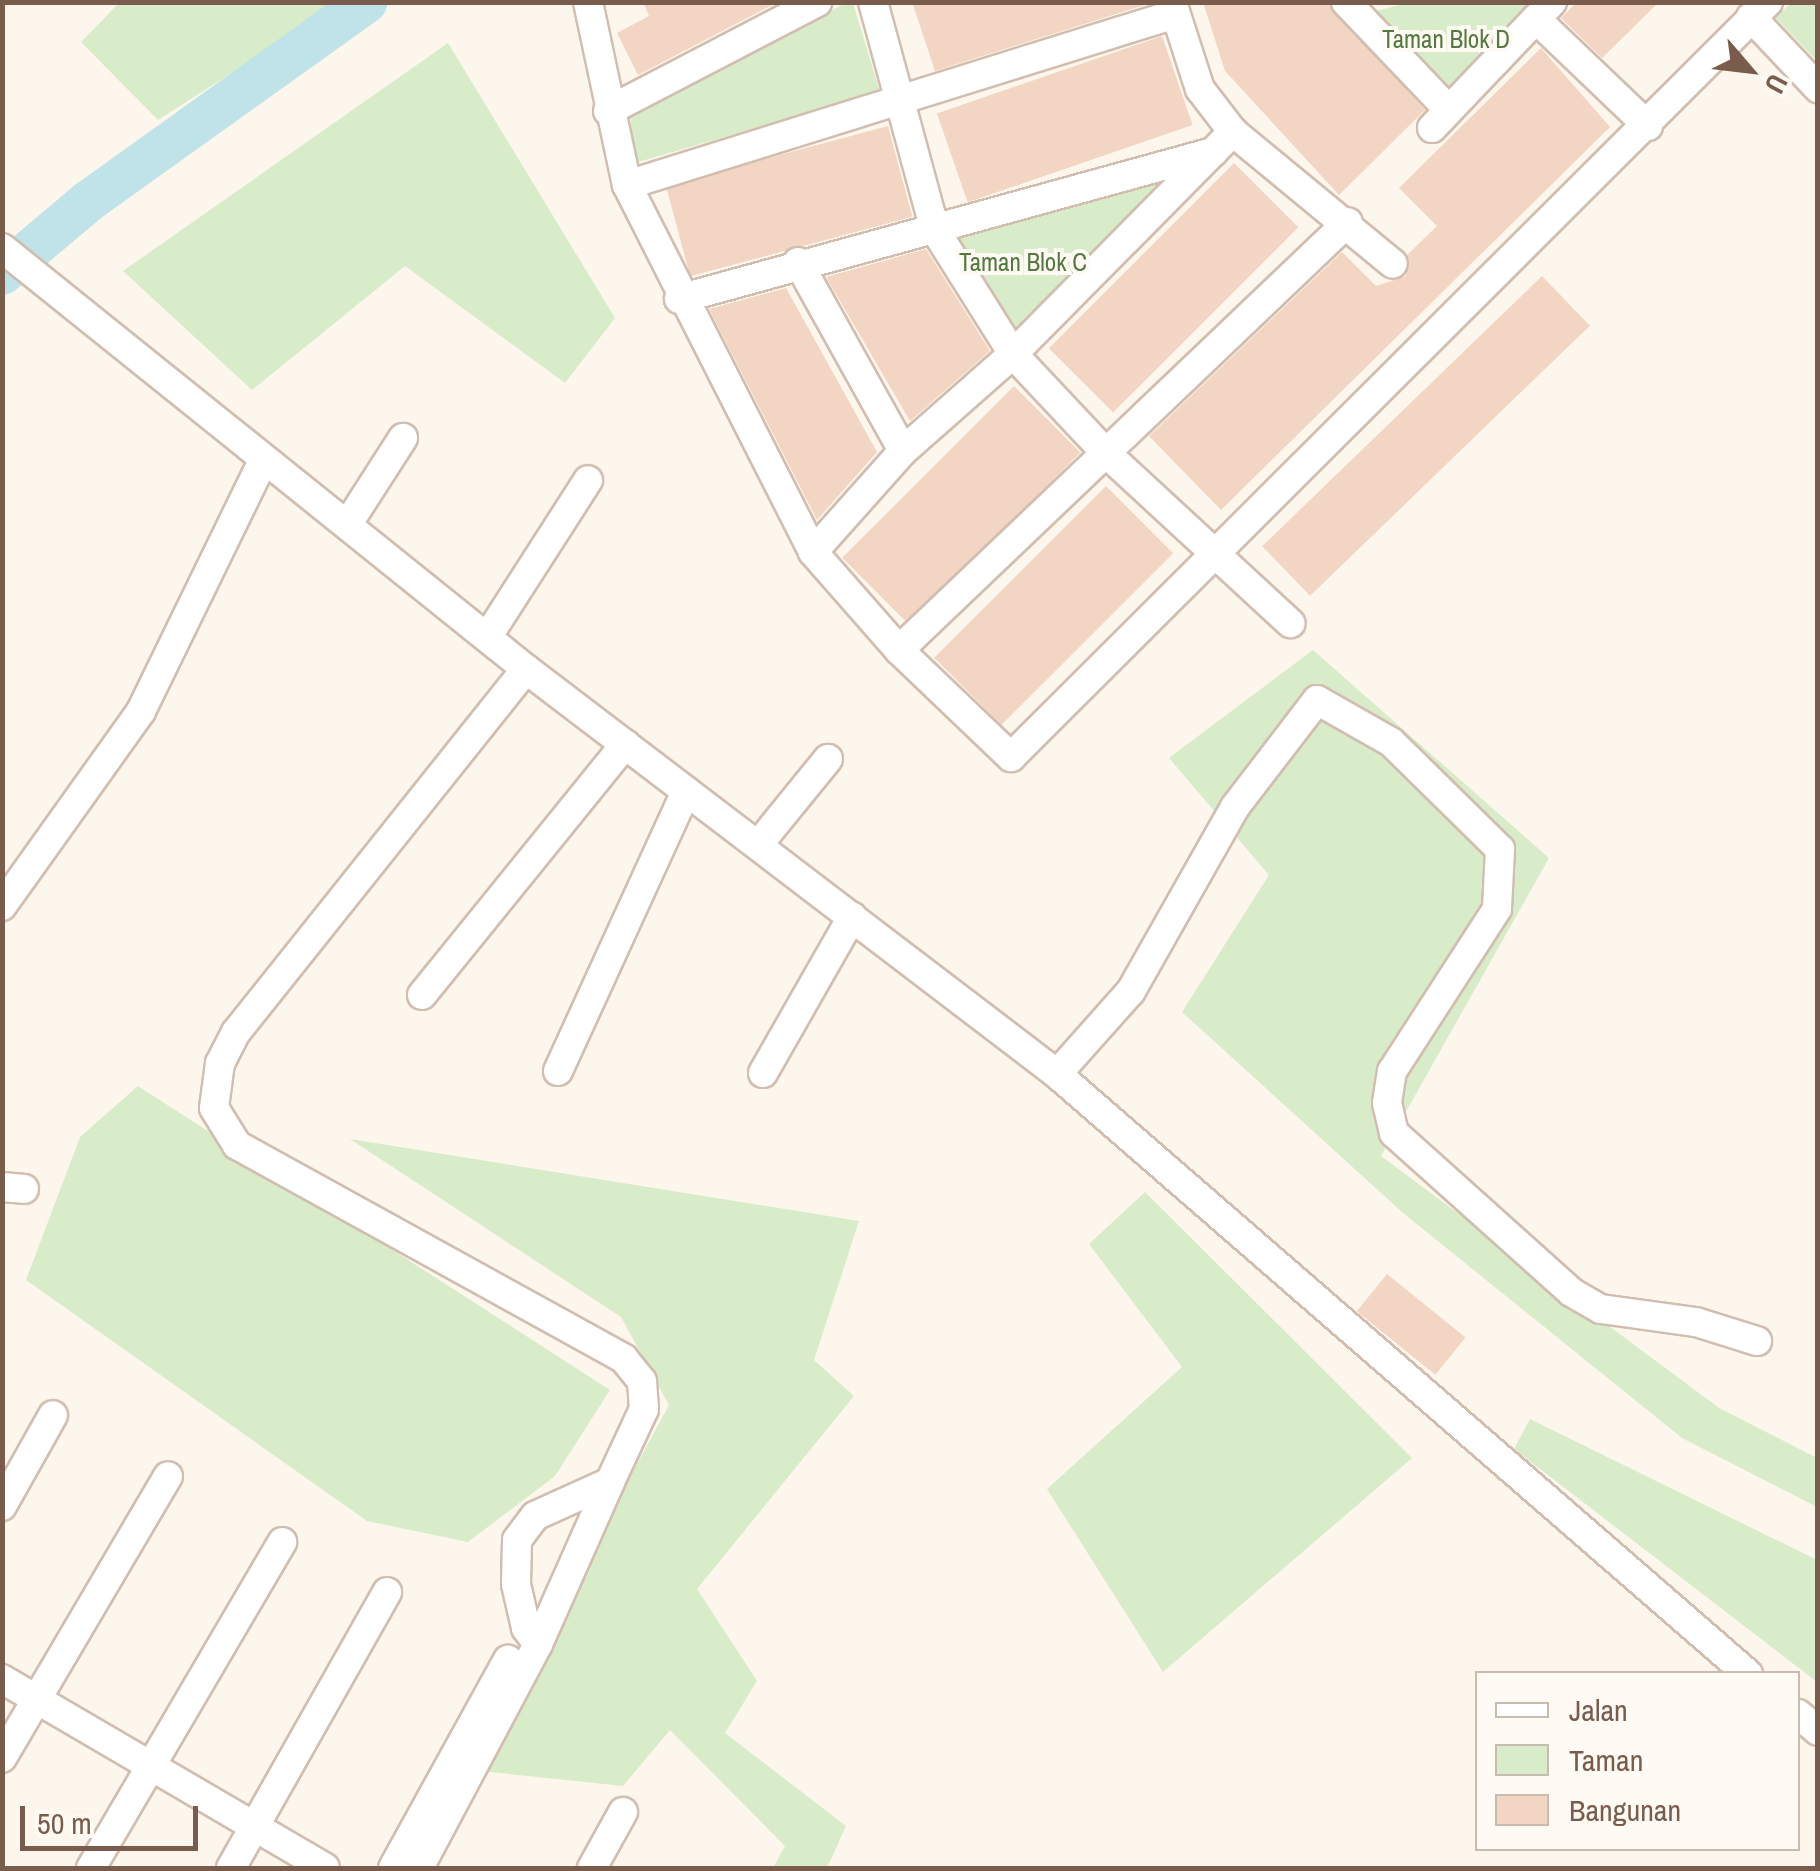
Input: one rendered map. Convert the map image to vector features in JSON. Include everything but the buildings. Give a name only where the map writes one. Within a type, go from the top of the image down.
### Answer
[{"type":"street","points":[[588,2],[608,111],[627,185],[680,299],[812,552],[899,650],[1011,757],[1648,126],[1760,10],[1818,88]]},
{"type":"street","points":[[608,111],[817,2]]},
{"type":"street","points":[[873,2],[935,230],[1013,354],[1106,453],[1219,553],[1290,623]]},
{"type":"street","points":[[1353,4],[1440,119],[1544,11],[1648,126]]},
{"type":"street","points":[[627,185],[901,101],[1173,8],[1200,89],[1225,141],[1348,222],[1394,264]]},
{"type":"street","points":[[680,299],[798,262],[935,230],[1225,141]]},
{"type":"street","points":[[812,552],[902,451],[1013,354],[1225,141]]},
{"type":"street","points":[[899,650],[1348,222]]},
{"type":"street","points":[[3,248],[264,459],[349,522],[526,669],[1058,1074],[1745,1671]]},
{"type":"street","points":[[798,262],[902,451]]},
{"type":"street","points":[[349,522],[402,438]]},
{"type":"street","points":[[2,906],[141,712],[264,459]]},
{"type":"street","points":[[488,636],[588,480]]},
{"type":"street","points":[[419,1868],[644,1410],[642,1381],[624,1359],[237,1145],[214,1108],[220,1063],[236,1032],[526,669]]},
{"type":"street","points":[[1058,1074],[1131,991],[1235,806],[1317,700],[1391,742],[1500,850],[1497,909],[1392,1071],[1387,1103],[1394,1132],[1570,1292],[1602,1310],[1682,1320],[1757,1341]]},
{"type":"street","points":[[422,995],[625,744]]},
{"type":"street","points":[[758,846],[828,760]]},
{"type":"street","points":[[558,1070],[686,791]]},
{"type":"street","points":[[763,1073],[852,917]]},
{"type":"street","points":[[2,1506],[52,1414]]},
{"type":"street","points":[[2,1758],[168,1476]]},
{"type":"street","points":[[394,1868],[532,1636],[513,1560],[521,1532],[535,1516],[610,1482]]},
{"type":"street","points":[[92,1868],[282,1542]]},
{"type":"street","points":[[231,1868],[387,1592]]},
{"type":"street","points":[[2,1679],[254,1830],[325,1868]]},
{"type":"street","points":[[592,1868],[623,1812]]},
{"type":"green space","points":[[119,2],[341,3],[158,120],[81,42]]},
{"type":"green space","points":[[1793,2],[1817,3],[1817,61],[1775,17]]},
{"type":"green space","points":[[846,3],[853,3],[880,92],[635,163],[630,114]]},
{"type":"green space","name":"Taman Blok D","points":[[1408,3],[1531,3],[1446,89],[1368,13]]},
{"type":"green space","points":[[448,43],[615,318],[565,383],[405,266],[252,390],[123,271]]},
{"type":"green space","name":"Taman Blok C","points":[[1176,173],[1014,331],[958,239]]},
{"type":"green space","points":[[1313,650],[1549,858],[1381,1156],[1719,1408],[1817,1458],[1817,1507],[1682,1438],[1403,1213],[1182,1012],[1269,875],[1169,758]]},
{"type":"green space","points":[[138,1086],[610,1390],[555,1476],[468,1542],[367,1521],[26,1280],[80,1137]]},
{"type":"green space","points":[[350,1139],[859,1221],[814,1360],[854,1396],[697,1589],[757,1681],[725,1733],[846,1826],[827,1868],[773,1868],[785,1846],[670,1730],[623,1786],[471,1770],[669,1405],[621,1317]]},
{"type":"green space","points":[[1145,1192],[1412,1458],[1163,1672],[1047,1489],[1182,1367],[1089,1244]]},
{"type":"green space","points":[[1530,1419],[1817,1560],[1817,1682],[1514,1449]]},
{"type":"waterway","points":[[2,274],[90,200],[367,2]]}]
